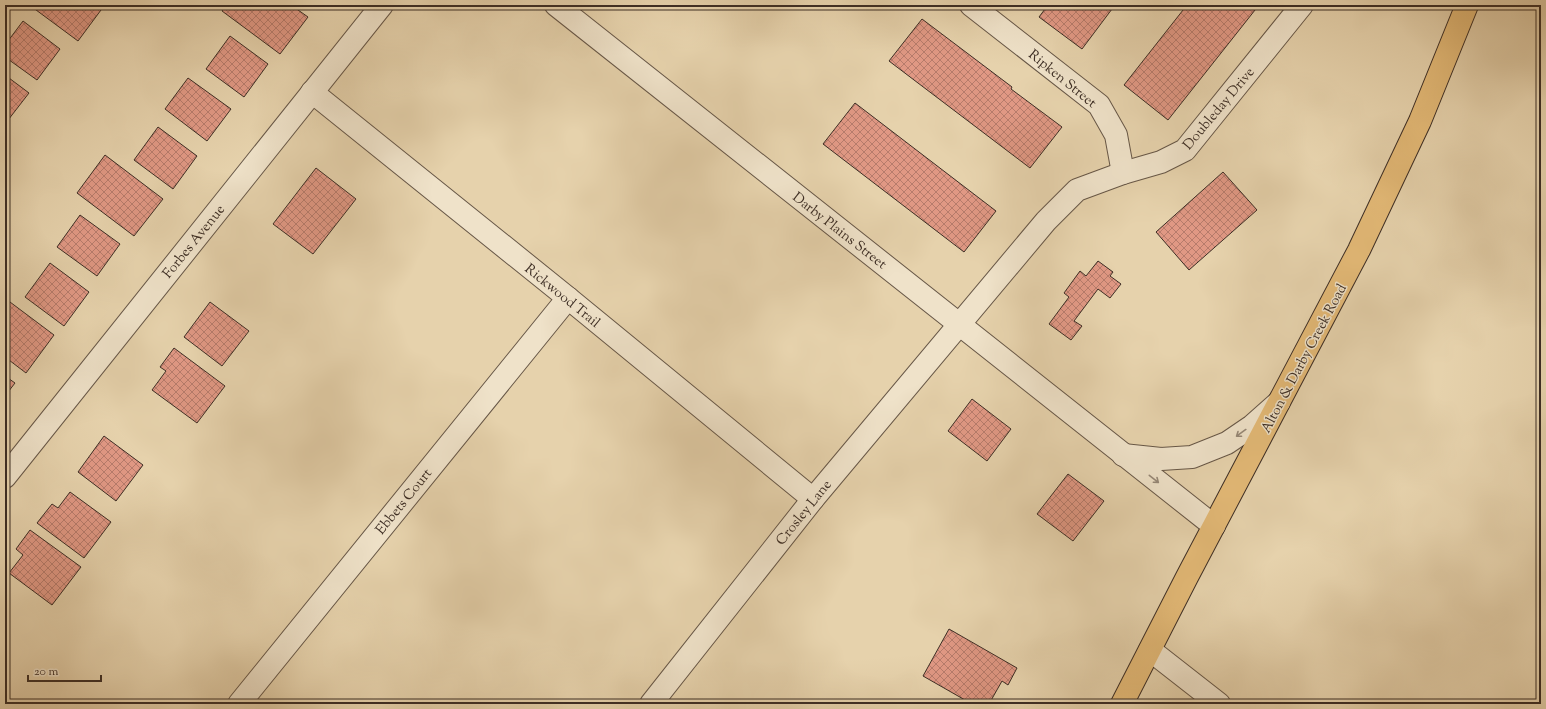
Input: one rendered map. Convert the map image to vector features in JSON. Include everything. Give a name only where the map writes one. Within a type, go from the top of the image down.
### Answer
[{"type":"main road","name":"Alton & Darby Creek Road","points":[[1122,704],[1360,250],[1420,121],[1467,5]]},
{"type":"street","name":"Forbes Avenue","points":[[5,477],[382,5]]},
{"type":"street","name":"Darby Plains Street","points":[[556,5],[1214,526]]},
{"type":"street","name":"Doubleday Drive","points":[[959,325],[1046,221],[1077,190],[1123,173],[1161,162],[1185,150],[1302,5]]},
{"type":"street","name":"Ripken Street","points":[[984,9],[1099,105],[1116,135],[1123,173]]},
{"type":"street","name":"Rickwood Trail","points":[[312,92],[568,298],[813,499]]},
{"type":"street","name":"Ebbets Court","points":[[239,704],[568,298]]},
{"type":"street","name":"Crosley Lane","points":[[651,704],[813,499],[959,325]]},
{"type":"street","points":[[1123,455],[1161,459],[1192,457],[1227,443],[1252,426],[1282,400]]},
{"type":"street","points":[[1150,650],[1219,704]]},
{"type":"building","points":[[34,5],[94,5],[101,10],[78,41],[32,7]]},
{"type":"building","points":[[226,5],[291,5],[308,17],[280,54],[222,11]]},
{"type":"building","points":[[1048,5],[1115,5],[1082,49],[1039,17]]},
{"type":"building","points":[[1187,5],[1259,5],[1168,120],[1124,85]]},
{"type":"building","points":[[922,19],[1062,127],[1030,168],[889,61]]},
{"type":"building","points":[[23,21],[60,49],[37,80],[5,57],[5,45]]},
{"type":"building","points":[[230,36],[268,64],[244,97],[206,69]]},
{"type":"building","points":[[5,75],[29,93],[5,124]]},
{"type":"building","points":[[188,78],[231,109],[207,141],[165,109]]},
{"type":"building","points":[[855,103],[996,211],[964,252],[823,144]]},
{"type":"building","points":[[158,127],[197,156],[173,189],[134,160]]},
{"type":"building","points":[[105,155],[163,199],[134,236],[77,193]]},
{"type":"building","points":[[316,168],[356,199],[313,254],[273,224]]},
{"type":"building","points":[[1223,172],[1257,210],[1189,270],[1156,232]]},
{"type":"building","points":[[80,215],[120,244],[97,276],[57,247]]},
{"type":"building","points":[[1098,261],[1113,272],[1110,276],[1121,284],[1110,298],[1098,289],[1074,321],[1082,326],[1071,340],[1049,324],[1069,297],[1064,293],[1080,271],[1086,276]]},
{"type":"building","points":[[50,263],[89,292],[64,326],[25,297]]},
{"type":"building","points":[[6,299],[54,335],[26,373],[5,357]]},
{"type":"building","points":[[210,302],[249,331],[222,366],[184,337]]},
{"type":"building","points":[[174,348],[225,386],[197,423],[152,390],[166,371],[160,367]]},
{"type":"building","points":[[5,376],[15,383],[5,396]]},
{"type":"building","points":[[972,399],[1011,429],[987,461],[948,431]]},
{"type":"building","points":[[104,436],[143,465],[116,501],[78,472]]},
{"type":"building","points":[[1068,474],[1104,501],[1073,541],[1037,514]]},
{"type":"building","points":[[70,492],[111,522],[84,558],[37,523],[52,504],[58,508]]},
{"type":"building","points":[[30,530],[81,567],[52,605],[9,573],[23,555],[16,549]]},
{"type":"building","points":[[949,629],[1017,668],[1008,685],[1002,681],[989,704],[972,704],[923,676]]}]
